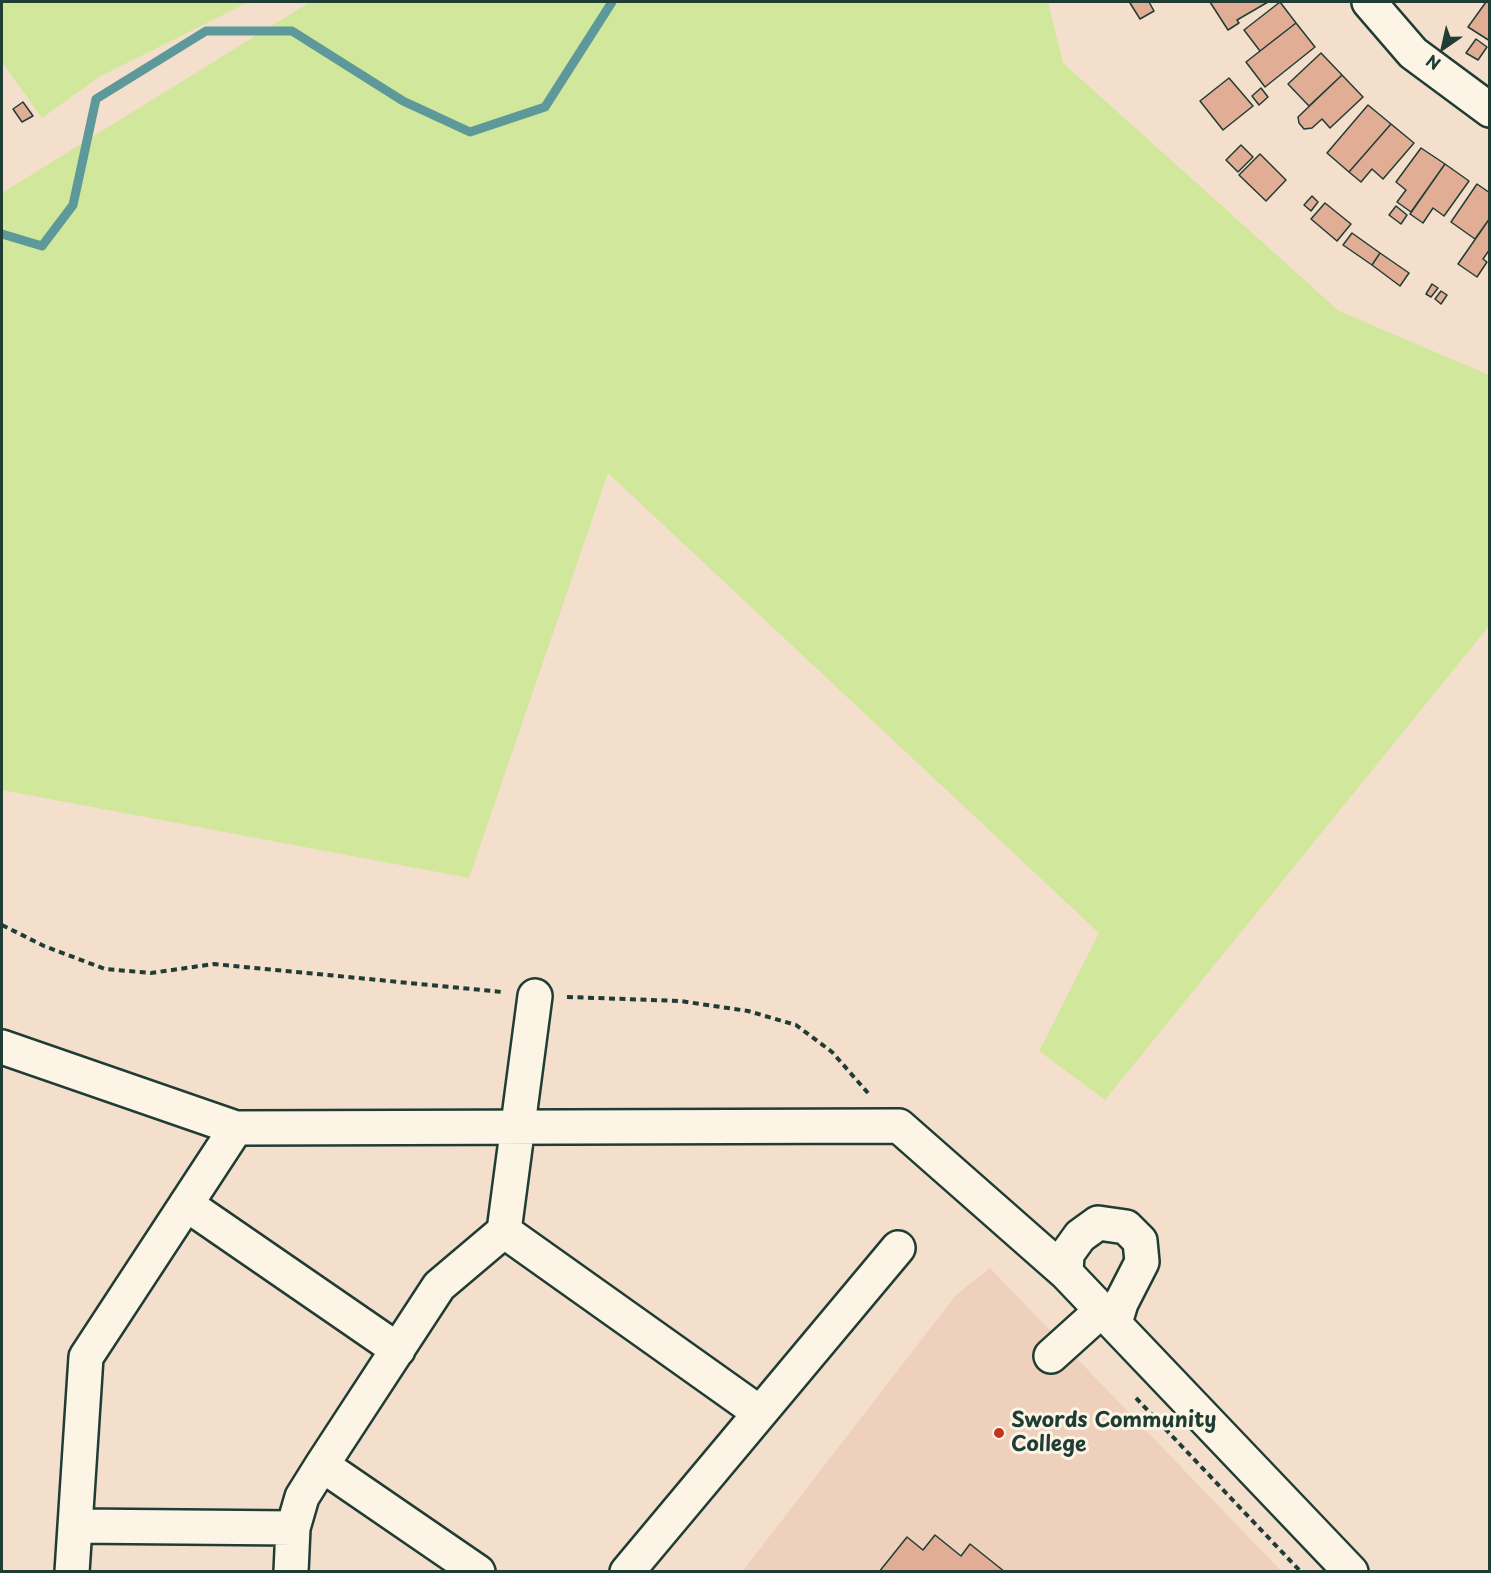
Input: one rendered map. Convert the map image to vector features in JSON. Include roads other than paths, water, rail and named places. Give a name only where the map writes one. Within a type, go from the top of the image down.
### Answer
[{"type":"street","points":[[1369,2],[1413,53],[1490,110]]},
{"type":"street","points":[[291,1572],[293,1528],[302,1497],[322,1465],[439,1286],[504,1232],[535,996]]},
{"type":"street","points":[[2,1047],[236,1128],[898,1126],[1066,1273],[1351,1572]]},
{"type":"street","points":[[72,1572],[86,1357],[236,1128]]},
{"type":"street","points":[[186,1204],[398,1350]]},
{"type":"street","points":[[1051,1356],[1109,1317],[1121,1303],[1142,1262],[1140,1241],[1126,1227],[1098,1223],[1080,1236],[1067,1254],[1066,1273]]},
{"type":"street","points":[[504,1232],[760,1413]]},
{"type":"street","points":[[627,1572],[898,1248]]},
{"type":"street","points":[[322,1465],[478,1572]]},
{"type":"street","points":[[75,1526],[293,1528]]},
{"type":"waterway","points":[[2,234],[42,246],[73,205],[96,99],[206,31],[292,31],[403,101],[470,132],[545,107],[612,2]]},
{"type":"place","name":"Swords Community College","points":[[999,1433]]}]
